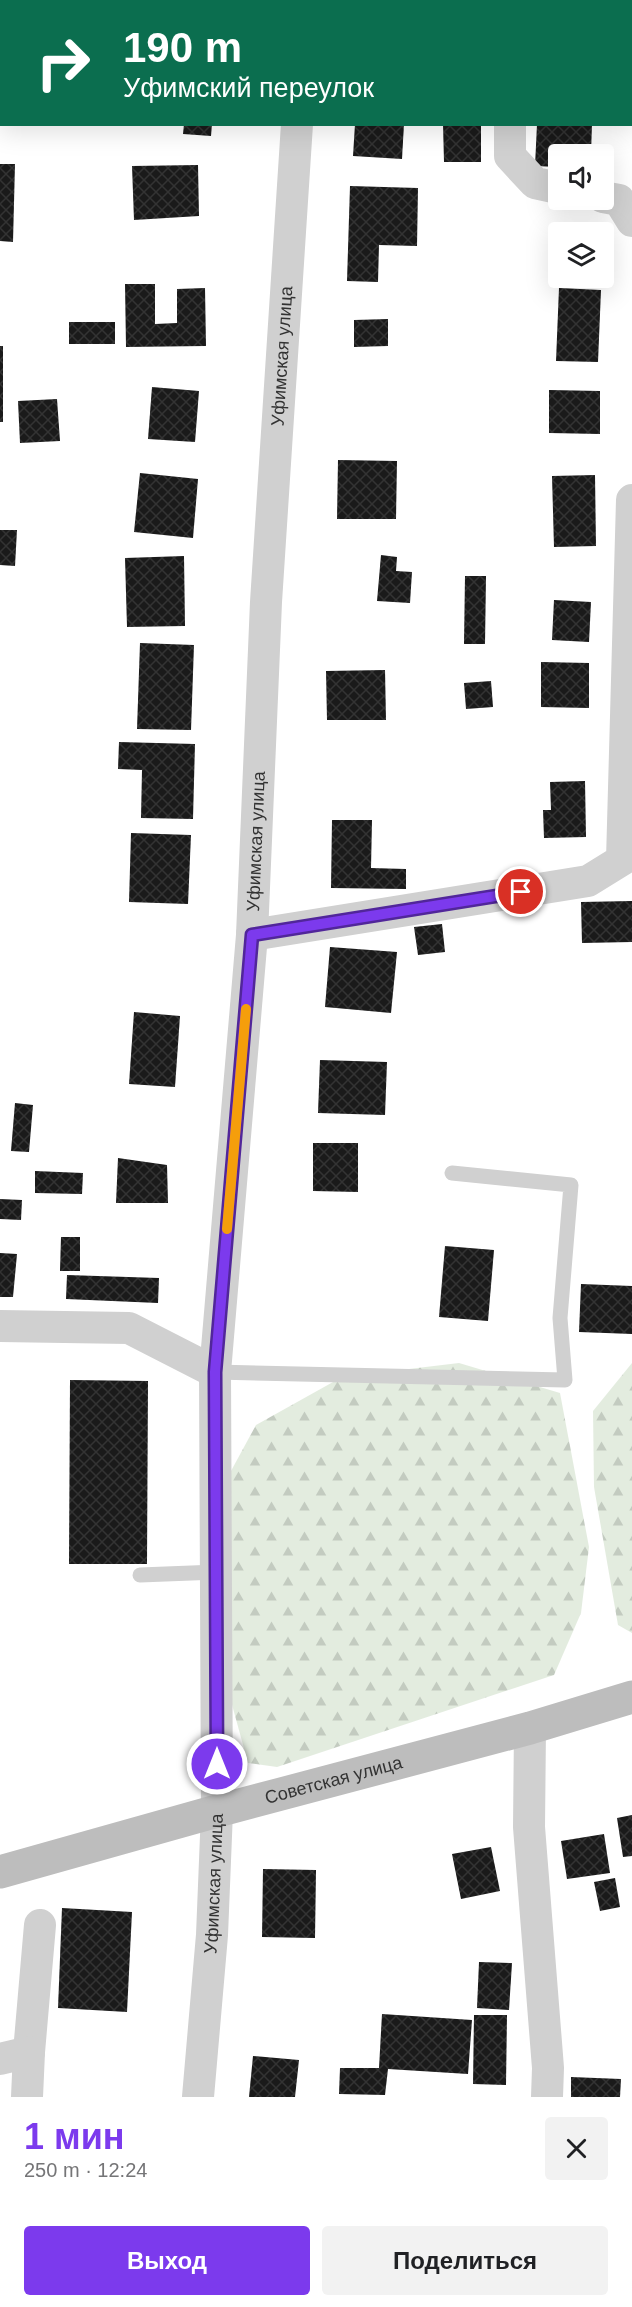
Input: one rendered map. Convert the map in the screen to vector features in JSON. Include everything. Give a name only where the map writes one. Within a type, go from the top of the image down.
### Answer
[{"type":"main road","name":"Советская улица","points":[[0,1872],[217,1810],[530,1728],[632,1697]]},
{"type":"street","name":"Уфимская улица","points":[[198,2097],[212,1935],[217,1810],[215,1372],[252,935],[266,602],[297,126]]},
{"type":"street","points":[[510,126],[510,156],[535,183],[548,186]]},
{"type":"street","points":[[614,199],[619,200],[632,221]]},
{"type":"street","points":[[252,935],[588,881],[622,860],[632,500]]},
{"type":"street","points":[[0,1326],[129,1328],[215,1372]]},
{"type":"street","points":[[530,1728],[529,1827],[548,2068],[547,2097]]},
{"type":"street","points":[[27,2097],[14,2056],[40,1925]]},
{"type":"lane","points":[[215,1372],[565,1380],[560,1318],[572,1185],[452,1173]]},
{"type":"lane","points":[[140,1575],[217,1572]]},
{"type":"green space","points":[[459,1363],[560,1393],[589,1547],[581,1613],[554,1675],[277,1767],[248,1763],[231,1701],[225,1482],[256,1425],[342,1377]]},
{"type":"green space","points":[[632,1363],[632,1633],[618,1625],[594,1487],[593,1411]]},
{"type":"building","points":[[184,126],[212,126],[211,136],[183,134]]},
{"type":"building","points":[[355,126],[404,126],[402,159],[353,156]]},
{"type":"building","points":[[443,126],[481,126],[481,162],[444,162]]},
{"type":"building","points":[[537,126],[592,126],[591,144],[548,144],[548,167],[535,166]]},
{"type":"building","points":[[0,164],[15,164],[13,242],[0,241]]},
{"type":"building","points":[[198,165],[199,216],[134,220],[132,166]]},
{"type":"building","points":[[350,186],[418,188],[417,246],[379,245],[378,282],[347,281]]},
{"type":"building","points":[[125,284],[155,284],[155,324],[177,323],[177,289],[205,288],[206,346],[126,347]]},
{"type":"building","points":[[559,288],[601,290],[598,362],[556,361]]},
{"type":"building","points":[[388,319],[388,346],[354,347],[354,320]]},
{"type":"building","points":[[69,322],[115,322],[115,344],[69,344]]},
{"type":"building","points":[[0,346],[3,346],[3,422],[0,422]]},
{"type":"building","points":[[152,387],[199,391],[195,442],[148,439]]},
{"type":"building","points":[[549,390],[600,391],[600,434],[549,433]]},
{"type":"building","points":[[57,399],[60,441],[20,443],[18,401]]},
{"type":"building","points":[[338,460],[397,461],[396,519],[337,519]]},
{"type":"building","points":[[140,473],[198,479],[193,538],[134,532]]},
{"type":"building","points":[[595,475],[596,546],[554,547],[552,476]]},
{"type":"building","points":[[0,530],[17,530],[15,566],[0,565]]},
{"type":"building","points":[[381,555],[397,557],[396,571],[412,572],[410,603],[377,601]]},
{"type":"building","points":[[184,556],[185,626],[127,627],[125,558]]},
{"type":"building","points":[[465,576],[486,576],[485,644],[464,644]]},
{"type":"building","points":[[554,600],[591,602],[589,642],[552,640]]},
{"type":"building","points":[[140,643],[194,645],[191,730],[137,729]]},
{"type":"building","points":[[541,662],[589,663],[589,708],[541,707]]},
{"type":"building","points":[[385,670],[386,720],[327,720],[326,671]]},
{"type":"building","points":[[491,681],[493,707],[466,709],[464,683]]},
{"type":"building","points":[[119,742],[195,744],[193,819],[141,818],[142,770],[118,769]]},
{"type":"building","points":[[585,781],[586,837],[544,838],[543,810],[551,810],[550,782]]},
{"type":"building","points":[[332,820],[372,820],[371,868],[406,869],[406,889],[331,888]]},
{"type":"building","points":[[131,833],[191,835],[188,904],[129,902]]},
{"type":"building","points":[[632,901],[632,942],[582,943],[581,902]]},
{"type":"building","points":[[442,924],[445,952],[418,955],[414,927]]},
{"type":"building","points":[[330,947],[397,952],[391,1013],[325,1007]]},
{"type":"building","points":[[134,1012],[180,1016],[175,1087],[129,1084]]},
{"type":"building","points":[[320,1060],[387,1062],[385,1115],[318,1113]]},
{"type":"building","points":[[15,1103],[33,1105],[29,1152],[11,1151]]},
{"type":"building","points":[[313,1143],[358,1143],[358,1192],[313,1191]]},
{"type":"building","points":[[118,1158],[167,1165],[168,1203],[116,1203]]},
{"type":"building","points":[[35,1171],[83,1173],[82,1194],[35,1193]]},
{"type":"building","points":[[0,1199],[22,1200],[21,1220],[0,1219]]},
{"type":"building","points":[[61,1237],[80,1237],[80,1271],[60,1271]]},
{"type":"building","points":[[445,1246],[494,1250],[488,1321],[439,1317]]},
{"type":"building","points":[[0,1253],[17,1254],[13,1297],[0,1297]]},
{"type":"building","points":[[67,1275],[159,1278],[158,1303],[66,1299]]},
{"type":"building","points":[[581,1284],[632,1286],[632,1334],[579,1332]]},
{"type":"building","points":[[70,1380],[148,1381],[147,1564],[69,1564]]},
{"type":"building","points":[[632,1815],[632,1856],[623,1857],[617,1818]]},
{"type":"building","points":[[604,1834],[610,1873],[567,1879],[561,1841]]},
{"type":"building","points":[[491,1847],[500,1891],[461,1899],[452,1854]]},
{"type":"building","points":[[263,1869],[316,1870],[315,1938],[262,1937]]},
{"type":"building","points":[[615,1878],[620,1907],[600,1911],[594,1882]]},
{"type":"building","points":[[62,1908],[132,1912],[127,2012],[58,2008]]},
{"type":"building","points":[[479,1962],[512,1963],[509,2010],[477,2008]]},
{"type":"building","points":[[382,2014],[472,2020],[468,2074],[388,2069],[385,2095],[339,2094],[340,2068],[379,2068]]},
{"type":"building","points":[[474,2015],[507,2015],[506,2085],[473,2084]]},
{"type":"building","points":[[253,2056],[299,2060],[295,2097],[249,2097]]},
{"type":"building","points":[[571,2077],[621,2079],[620,2097],[571,2097]]},
{"type":"slow traffic","points":[[227,1229],[246,1009]]},
{"type":"route","points":[[217,1764],[215,1372],[252,935],[521,892]]}]
